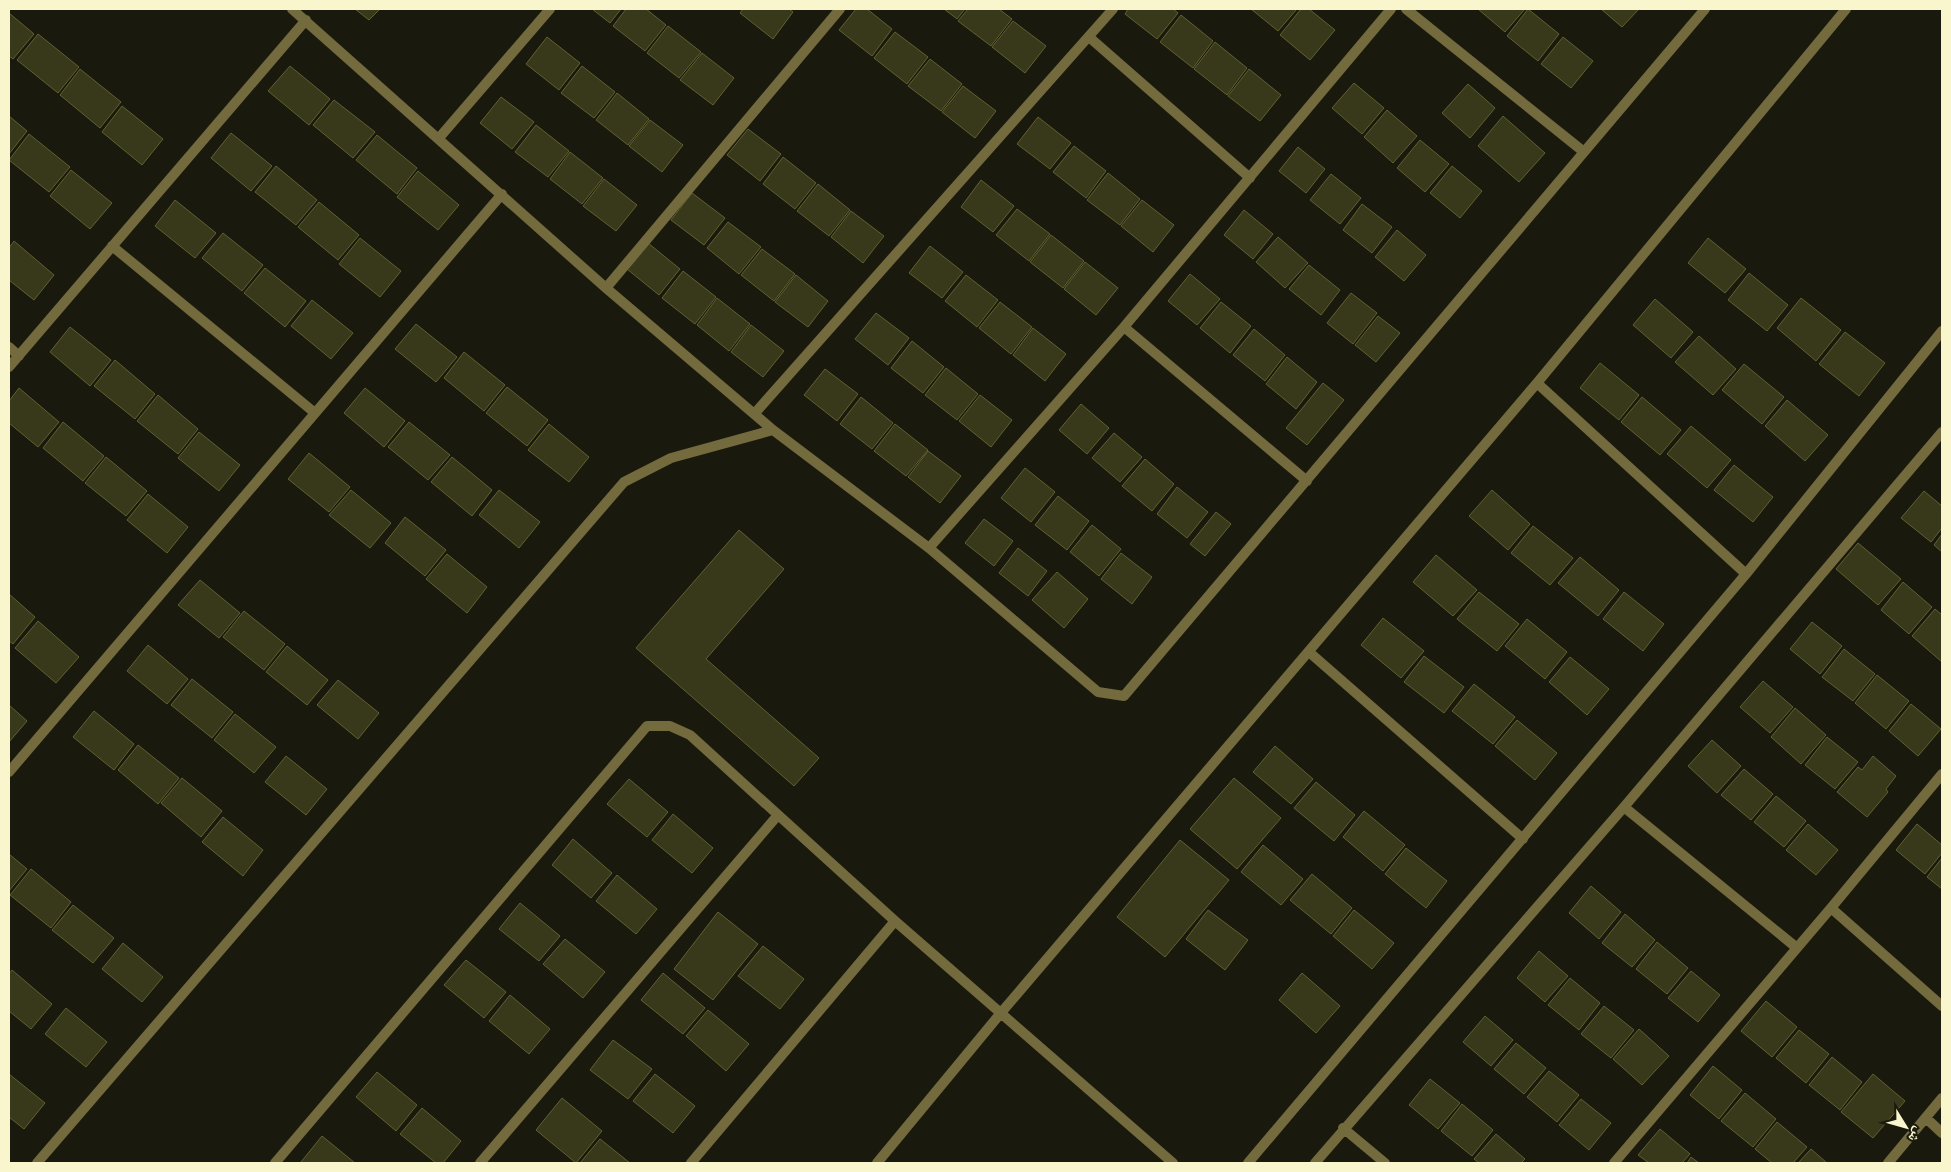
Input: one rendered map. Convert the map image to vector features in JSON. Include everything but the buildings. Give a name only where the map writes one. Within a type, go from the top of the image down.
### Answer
[{"type":"street","points":[[292,9],[606,288],[756,413],[773,430],[929,548],[1098,692],[1124,696],[1705,9]]},
{"type":"street","points":[[439,138],[550,9]]},
{"type":"street","points":[[606,288],[840,9]]},
{"type":"street","points":[[756,413],[1113,9]]},
{"type":"street","points":[[929,548],[1124,327],[1392,9]]},
{"type":"street","points":[[1406,9],[1584,152]]},
{"type":"street","points":[[877,1163],[1000,1014],[1537,383],[1846,9]]},
{"type":"street","points":[[9,367],[306,20]]},
{"type":"street","points":[[1089,37],[1250,178]]},
{"type":"street","points":[[9,772],[502,194]]},
{"type":"street","points":[[112,246],[315,413]]},
{"type":"street","points":[[1124,327],[1307,481]]},
{"type":"street","points":[[1248,1163],[1746,574],[1942,331]]},
{"type":"street","points":[[9,347],[19,356]]},
{"type":"street","points":[[1537,383],[1746,574]]},
{"type":"street","points":[[37,1163],[624,482],[671,458],[773,430]]},
{"type":"street","points":[[1314,1163],[1624,806],[1942,432]]},
{"type":"street","points":[[1309,652],[1523,839]]},
{"type":"street","points":[[275,1163],[646,726],[670,726],[690,735],[895,921],[1173,1163]]},
{"type":"street","points":[[1614,1163],[1831,908],[1942,774]]},
{"type":"street","points":[[1624,806],[1797,948]]},
{"type":"street","points":[[480,1163],[778,814]]},
{"type":"street","points":[[1831,908],[1942,1006]]},
{"type":"street","points":[[691,1163],[895,921]]},
{"type":"street","points":[[1888,1163],[1942,1098]]},
{"type":"street","points":[[1926,1118],[1942,1133]]},
{"type":"street","points":[[1343,1128],[1385,1163]]}]
